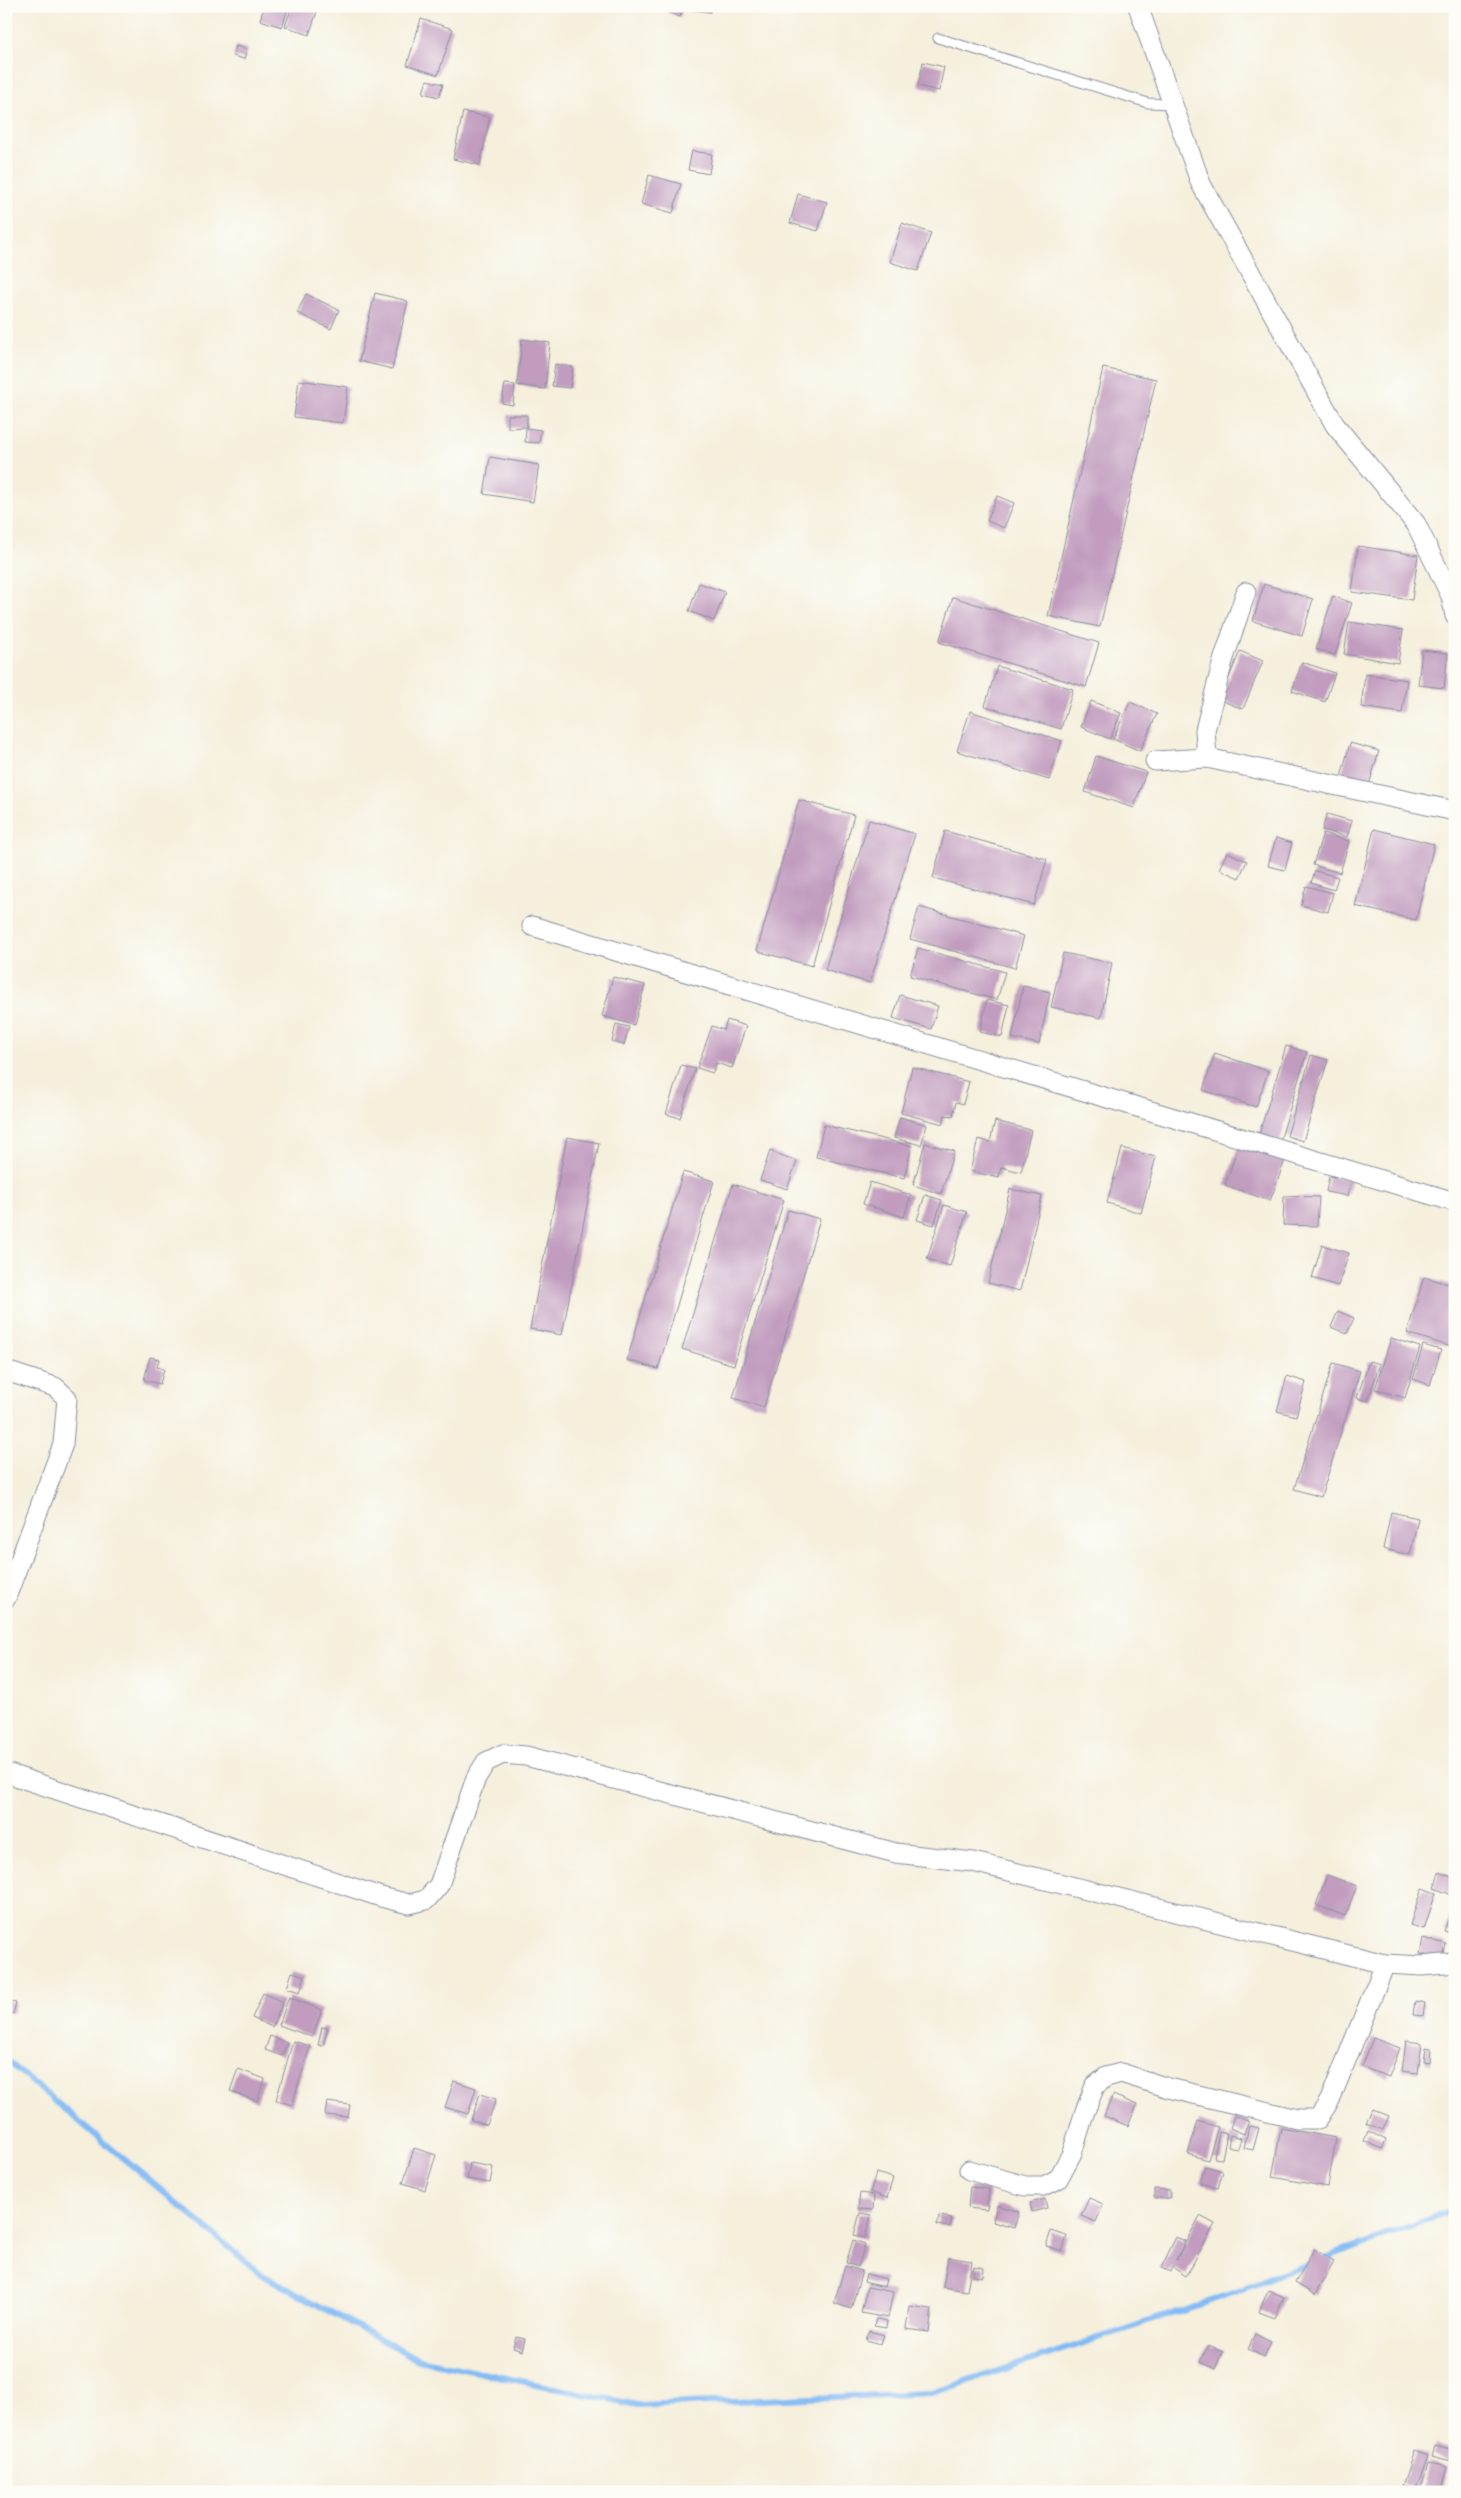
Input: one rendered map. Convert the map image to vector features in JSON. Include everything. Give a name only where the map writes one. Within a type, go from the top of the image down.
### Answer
[{"type":"street","points":[[1138,6],[1201,184],[1335,425],[1416,524],[1451,596],[1455,616]]},
{"type":"street","points":[[1207,758],[1205,730],[1223,661],[1246,592]]},
{"type":"street","points":[[1155,761],[1207,758],[1455,811]]},
{"type":"street","points":[[532,926],[1455,1202]]},
{"type":"street","points":[[6,1371],[55,1387],[67,1398],[63,1444],[6,1598]]},
{"type":"street","points":[[6,1773],[381,1897],[409,1904],[426,1900],[439,1885],[476,1778],[486,1762],[503,1754],[526,1756],[896,1853],[973,1862],[1385,1964],[1422,1966],[1455,1963]]},
{"type":"street","points":[[969,2170],[1025,2186],[1044,2186],[1058,2179],[1072,2153],[1095,2086],[1106,2077],[1121,2073],[1165,2087],[1297,2119],[1318,2119],[1330,2100],[1385,1964]]},
{"type":"lane","points":[[938,38],[1148,103],[1173,104]]},
{"type":"building","points":[[264,6],[289,6],[282,27],[260,20]]},
{"type":"building","points":[[292,6],[319,6],[309,35],[285,26]]},
{"type":"building","points":[[670,6],[684,6],[680,17],[667,12]]},
{"type":"building","points":[[691,6],[711,6],[710,12],[690,10]]},
{"type":"building","points":[[421,19],[453,29],[438,75],[407,65]]},
{"type":"building","points":[[236,46],[247,49],[244,59],[233,56]]},
{"type":"building","points":[[923,62],[944,67],[939,91],[918,86]]},
{"type":"building","points":[[427,80],[443,84],[439,97],[423,93]]},
{"type":"building","points":[[463,112],[490,117],[480,165],[453,159]]},
{"type":"building","points":[[692,151],[712,154],[709,174],[688,170]]},
{"type":"building","points":[[649,175],[681,184],[673,213],[641,204]]},
{"type":"building","points":[[798,194],[827,202],[818,231],[790,223]]},
{"type":"building","points":[[902,223],[931,233],[918,271],[890,262]]},
{"type":"building","points":[[375,293],[408,301],[392,369],[359,361]]},
{"type":"building","points":[[306,294],[339,310],[331,329],[297,313]]},
{"type":"building","points":[[522,339],[550,343],[545,389],[517,385]]},
{"type":"building","points":[[555,364],[573,367],[570,388],[552,386]]},
{"type":"building","points":[[1103,368],[1156,379],[1100,627],[1048,616]]},
{"type":"building","points":[[299,380],[348,387],[343,423],[294,417]]},
{"type":"building","points":[[505,384],[515,385],[513,405],[502,403]]},
{"type":"building","points":[[508,415],[527,415],[527,427],[508,428]]},
{"type":"building","points":[[526,428],[541,430],[539,443],[525,442]]},
{"type":"building","points":[[490,457],[539,465],[533,502],[484,494]]},
{"type":"building","points":[[997,496],[1014,503],[1004,528],[987,521]]},
{"type":"building","points":[[1358,546],[1418,555],[1412,600],[1352,592]]},
{"type":"building","points":[[699,583],[725,592],[714,621],[689,611]]},
{"type":"building","points":[[1264,584],[1313,599],[1302,636],[1253,621]]},
{"type":"building","points":[[1333,596],[1352,603],[1335,655],[1316,649]]},
{"type":"building","points":[[953,597],[1099,643],[1086,687],[939,642]]},
{"type":"building","points":[[1349,622],[1403,630],[1398,663],[1344,654]]},
{"type":"building","points":[[1422,650],[1448,653],[1444,688],[1418,685]]},
{"type":"building","points":[[1240,651],[1263,661],[1243,709],[1220,700]]},
{"type":"building","points":[[1302,662],[1335,673],[1325,702],[1292,691]]},
{"type":"building","points":[[997,666],[1073,689],[1061,729],[985,706]]},
{"type":"building","points":[[1365,674],[1407,680],[1402,713],[1361,707]]},
{"type":"building","points":[[1091,701],[1121,713],[1110,739],[1081,727]]},
{"type":"building","points":[[1130,702],[1157,714],[1140,751],[1113,739]]},
{"type":"building","points":[[970,711],[1062,741],[1049,780],[957,751]]},
{"type":"building","points":[[1350,743],[1379,751],[1369,785],[1341,777]]},
{"type":"building","points":[[1096,756],[1146,772],[1134,808],[1085,792]]},
{"type":"building","points":[[799,800],[854,815],[812,966],[757,951]]},
{"type":"building","points":[[1327,814],[1352,821],[1347,837],[1322,830]]},
{"type":"building","points":[[869,820],[915,834],[870,983],[825,970]]},
{"type":"building","points":[[1374,829],[1434,844],[1416,920],[1355,906]]},
{"type":"building","points":[[945,831],[1047,859],[1034,905],[933,878]]},
{"type":"building","points":[[1323,833],[1349,841],[1340,873],[1313,865]]},
{"type":"building","points":[[1276,838],[1292,843],[1285,870],[1268,866]]},
{"type":"building","points":[[1227,852],[1247,861],[1239,878],[1219,869]]},
{"type":"building","points":[[1315,871],[1338,877],[1334,890],[1311,883]]},
{"type":"building","points":[[1306,886],[1333,893],[1328,912],[1301,905]]},
{"type":"building","points":[[919,907],[1024,936],[1015,968],[910,939]]},
{"type":"building","points":[[918,948],[1005,972],[997,1000],[910,976]]},
{"type":"building","points":[[1063,953],[1112,963],[1101,1018],[1051,1007]]},
{"type":"building","points":[[613,977],[645,985],[634,1025],[602,1016]]},
{"type":"building","points":[[1023,986],[1050,992],[1039,1044],[1012,1038]]},
{"type":"building","points":[[900,995],[938,1006],[931,1029],[893,1018]]},
{"type":"building","points":[[987,1000],[1009,1005],[1002,1037],[980,1032]]},
{"type":"building","points":[[727,1020],[746,1026],[732,1068],[716,1063],[713,1073],[697,1068],[712,1026],[724,1030]]},
{"type":"building","points":[[616,1024],[629,1027],[624,1045],[612,1042]]},
{"type":"building","points":[[1286,1046],[1307,1052],[1280,1141],[1259,1134]]},
{"type":"building","points":[[1215,1053],[1268,1071],[1256,1107],[1203,1090]]},
{"type":"building","points":[[1311,1055],[1328,1060],[1303,1141],[1287,1136]]},
{"type":"building","points":[[681,1065],[695,1069],[680,1118],[666,1114]]},
{"type":"building","points":[[912,1067],[969,1082],[963,1104],[956,1102],[953,1116],[945,1115],[943,1124],[901,1113]]},
{"type":"building","points":[[900,1117],[927,1125],[921,1145],[894,1138]]},
{"type":"building","points":[[995,1121],[1031,1130],[1021,1172],[1001,1167],[999,1178],[970,1171],[978,1139],[990,1142]]},
{"type":"building","points":[[824,1125],[912,1146],[904,1178],[816,1157]]},
{"type":"building","points":[[567,1137],[599,1143],[562,1335],[530,1329]]},
{"type":"building","points":[[925,1143],[954,1151],[941,1194],[913,1185]]},
{"type":"building","points":[[1239,1144],[1285,1160],[1270,1201],[1225,1185]]},
{"type":"building","points":[[1122,1148],[1156,1157],[1141,1213],[1107,1203]]},
{"type":"building","points":[[770,1151],[797,1161],[787,1189],[760,1180]]},
{"type":"building","points":[[683,1172],[714,1181],[658,1369],[627,1360]]},
{"type":"building","points":[[1329,1176],[1351,1180],[1348,1196],[1326,1192]]},
{"type":"building","points":[[870,1182],[911,1195],[904,1217],[863,1204]]},
{"type":"building","points":[[733,1184],[784,1200],[734,1365],[682,1349]]},
{"type":"building","points":[[1010,1189],[1042,1196],[1020,1291],[988,1283]]},
{"type":"building","points":[[925,1195],[942,1200],[934,1225],[917,1220]]},
{"type":"building","points":[[1284,1196],[1319,1197],[1317,1226],[1283,1225]]},
{"type":"building","points":[[944,1205],[967,1212],[950,1266],[927,1259]]},
{"type":"building","points":[[788,1210],[820,1219],[764,1407],[733,1398]]},
{"type":"building","points":[[1322,1245],[1349,1253],[1338,1286],[1312,1278]]},
{"type":"building","points":[[1424,1277],[1455,1286],[1455,1348],[1407,1333]]},
{"type":"building","points":[[1338,1311],[1354,1318],[1347,1334],[1331,1327]]},
{"type":"building","points":[[1391,1338],[1420,1347],[1405,1398],[1375,1389]]},
{"type":"building","points":[[1423,1345],[1441,1350],[1430,1385],[1413,1379]]},
{"type":"building","points":[[150,1357],[159,1359],[157,1367],[164,1369],[160,1384],[144,1380]]},
{"type":"building","points":[[1369,1361],[1380,1364],[1368,1401],[1357,1398]]},
{"type":"building","points":[[1333,1363],[1360,1371],[1321,1497],[1294,1489]]},
{"type":"building","points":[[1287,1376],[1306,1382],[1296,1416],[1277,1411]]},
{"type":"building","points":[[1391,1512],[1418,1518],[1410,1555],[1383,1549]]},
{"type":"building","points":[[1439,1872],[1455,1878],[1452,1895],[1434,1888]]},
{"type":"building","points":[[1327,1875],[1357,1886],[1345,1916],[1316,1905]]},
{"type":"building","points":[[1422,1888],[1436,1893],[1424,1929],[1410,1925]]},
{"type":"building","points":[[1455,1900],[1455,1934],[1444,1931]]},
{"type":"building","points":[[1423,1938],[1446,1944],[1443,1959],[1420,1954]]},
{"type":"building","points":[[292,1972],[305,1976],[300,1992],[287,1988]]},
{"type":"building","points":[[263,1993],[283,2002],[272,2027],[252,2018]]},
{"type":"building","points":[[289,1997],[322,2010],[312,2037],[279,2025]]},
{"type":"building","points":[[6,2001],[16,2003],[13,2014],[6,2012]]},
{"type":"building","points":[[1415,2001],[1425,2003],[1423,2016],[1413,2015]]},
{"type":"building","points":[[322,2027],[328,2028],[323,2046],[318,2045]]},
{"type":"building","points":[[270,2036],[287,2043],[282,2056],[265,2050]]},
{"type":"building","points":[[1373,2038],[1400,2048],[1389,2077],[1362,2067]]},
{"type":"building","points":[[293,2041],[310,2046],[292,2105],[276,2100]]},
{"type":"building","points":[[1406,2041],[1422,2043],[1418,2073],[1402,2071]]},
{"type":"building","points":[[1426,2047],[1431,2048],[1430,2063],[1424,2062]]},
{"type":"building","points":[[238,2069],[265,2079],[257,2101],[230,2091]]},
{"type":"building","points":[[454,2081],[476,2088],[468,2114],[445,2107]]},
{"type":"building","points":[[480,2094],[496,2099],[487,2125],[471,2120]]},
{"type":"building","points":[[1113,2095],[1137,2105],[1128,2126],[1104,2116]]},
{"type":"building","points":[[327,2102],[350,2105],[348,2117],[325,2115]]},
{"type":"building","points":[[1372,2109],[1389,2116],[1383,2130],[1366,2123]]},
{"type":"building","points":[[1234,2116],[1249,2121],[1244,2134],[1230,2128]]},
{"type":"building","points":[[1198,2121],[1218,2127],[1208,2160],[1188,2154]]},
{"type":"building","points":[[1249,2126],[1259,2128],[1253,2150],[1244,2148]]},
{"type":"building","points":[[1281,2128],[1336,2138],[1328,2187],[1272,2177]]},
{"type":"building","points":[[1368,2131],[1386,2140],[1382,2149],[1364,2141]]},
{"type":"building","points":[[1219,2132],[1227,2134],[1222,2159],[1214,2158]]},
{"type":"building","points":[[1230,2135],[1241,2138],[1238,2149],[1228,2147]]},
{"type":"building","points":[[414,2148],[436,2155],[425,2190],[403,2183]]},
{"type":"building","points":[[470,2163],[493,2167],[490,2183],[467,2179]]},
{"type":"building","points":[[1205,2166],[1223,2171],[1218,2188],[1200,2183]]},
{"type":"building","points":[[876,2173],[893,2178],[887,2198],[870,2192]]},
{"type":"building","points":[[970,2187],[989,2189],[987,2210],[968,2208]]},
{"type":"building","points":[[1154,2189],[1170,2190],[1170,2198],[1154,2198]]},
{"type":"building","points":[[860,2193],[874,2195],[873,2210],[858,2209]]},
{"type":"building","points":[[1089,2198],[1103,2204],[1096,2222],[1081,2216]]},
{"type":"building","points":[[1045,2199],[1047,2208],[1032,2212],[1030,2203]]},
{"type":"building","points":[[997,2205],[1019,2212],[1014,2228],[993,2222]]},
{"type":"building","points":[[860,2213],[871,2215],[865,2238],[854,2235]]},
{"type":"building","points":[[939,2216],[952,2218],[950,2227],[937,2225]]},
{"type":"building","points":[[1200,2216],[1215,2224],[1186,2276],[1172,2267],[1170,2272],[1161,2268],[1176,2237],[1185,2241],[1176,2260]]},
{"type":"building","points":[[1051,2231],[1067,2236],[1062,2252],[1046,2246]]},
{"type":"building","points":[[853,2240],[865,2244],[858,2267],[846,2263]]},
{"type":"building","points":[[1314,2249],[1334,2261],[1315,2295],[1295,2283]]},
{"type":"building","points":[[948,2257],[972,2261],[967,2291],[943,2287]]},
{"type":"building","points":[[845,2266],[862,2271],[851,2309],[834,2303]]},
{"type":"building","points":[[974,2266],[984,2268],[983,2277],[973,2276]]},
{"type":"building","points":[[866,2274],[886,2279],[884,2287],[864,2282]]},
{"type":"building","points":[[867,2287],[893,2292],[888,2318],[861,2313]]},
{"type":"building","points":[[1268,2290],[1284,2297],[1275,2318],[1259,2312]]},
{"type":"building","points":[[909,2306],[932,2309],[929,2332],[906,2329]]},
{"type":"building","points":[[876,2319],[887,2321],[886,2328],[874,2326]]},
{"type":"building","points":[[869,2331],[884,2335],[881,2344],[866,2340]]},
{"type":"building","points":[[1255,2334],[1271,2342],[1264,2357],[1248,2349]]},
{"type":"building","points":[[516,2337],[525,2339],[522,2351],[513,2348]]},
{"type":"building","points":[[1208,2345],[1223,2351],[1215,2369],[1200,2362]]},
{"type":"building","points":[[1435,2445],[1454,2450],[1451,2461],[1432,2456]]},
{"type":"building","points":[[1415,2450],[1428,2455],[1416,2489],[1403,2485]]},
{"type":"building","points":[[1428,2462],[1448,2467],[1442,2492],[1421,2490]]},
{"type":"waterway","points":[[6,2060],[261,2274],[419,2360],[637,2405],[932,2393],[1214,2300],[1311,2263]]},
{"type":"waterway","points":[[1320,2260],[1455,2209]]}]
